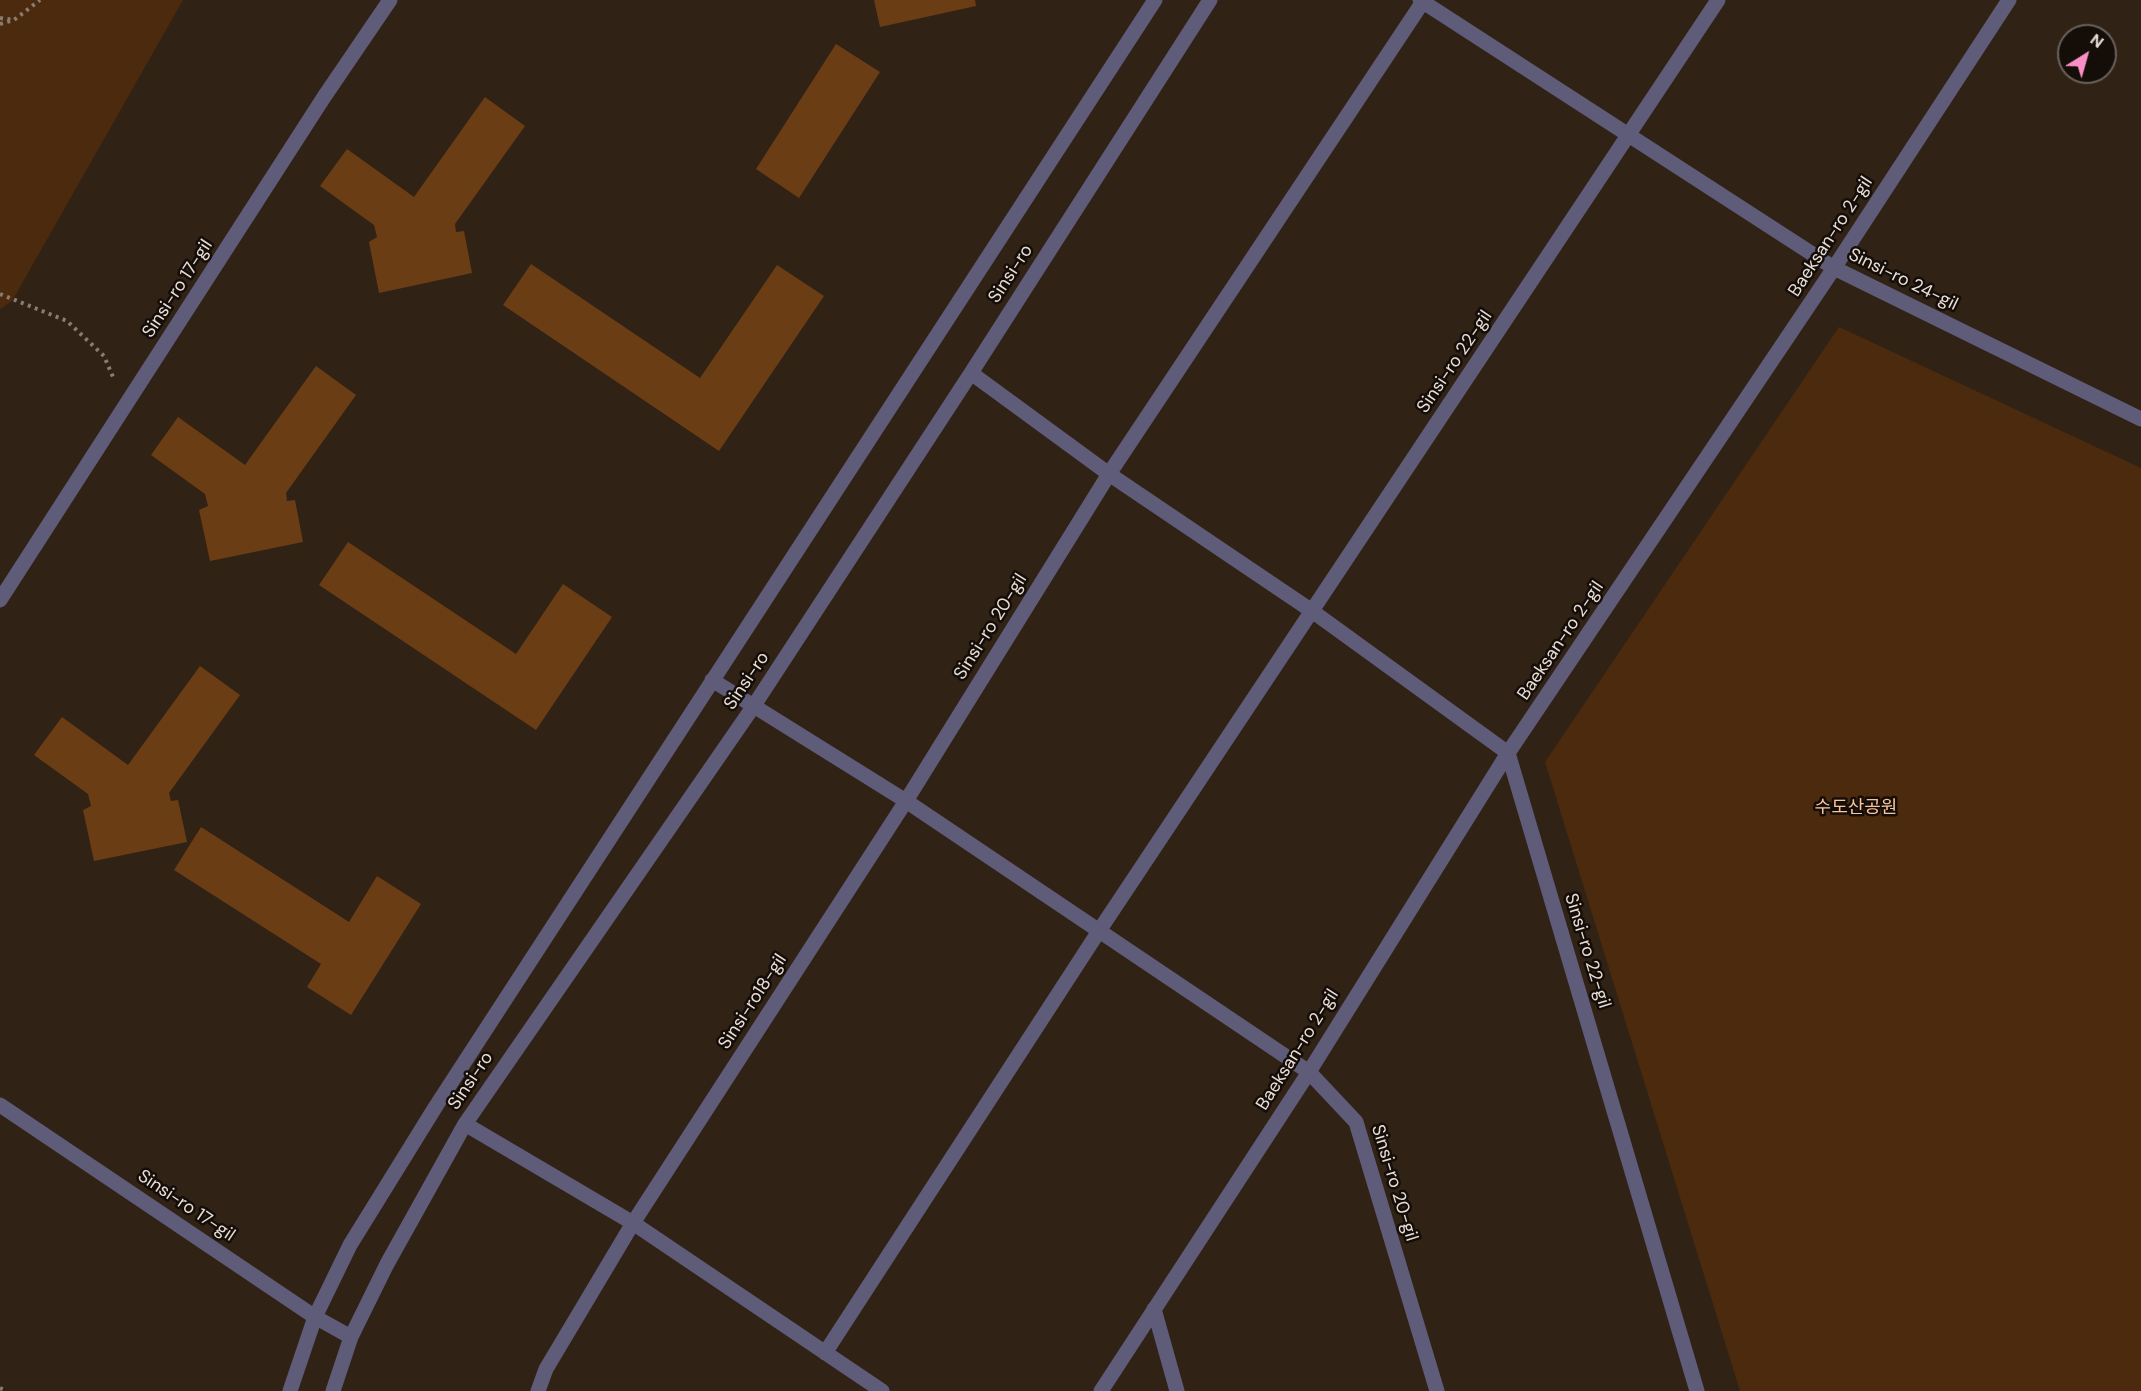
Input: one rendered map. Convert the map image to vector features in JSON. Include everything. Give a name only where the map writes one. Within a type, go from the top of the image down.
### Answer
[{"type":"street","name":"Sinsi-ro 17-gil","points":[[0,600],[324,98],[390,0]]},
{"type":"street","name":"Sinsi-ro","points":[[290,1391],[315,1317],[350,1245],[436,1106],[1155,0]]},
{"type":"street","name":"Sinsi-ro","points":[[333,1391],[351,1337],[387,1264],[465,1124],[753,707],[1210,0]]},
{"type":"street","points":[[1629,135],[1718,0]]},
{"type":"street","name":"Baeksan-ro 2-gil","points":[[1101,1391],[1308,1072],[1508,753],[1834,268],[2009,0]]},
{"type":"street","points":[[1109,474],[1423,1]]},
{"type":"street","name":"Sinsi-ro 24-gil","points":[[1423,1],[1834,268],[2141,419]]},
{"type":"street","name":"Sinsi-ro 22-gil","points":[[1312,611],[1629,135]]},
{"type":"street","points":[[971,373],[1109,474],[1312,611],[1508,753]]},
{"type":"street","name":"Sinsi-ro 20-gil","points":[[906,801],[1109,474]]},
{"type":"street","points":[[825,1353],[1099,931],[1312,611]]},
{"type":"street","name":"Sinsi-ro 20-gil","points":[[712,680],[906,801],[1308,1072],[1356,1122],[1437,1391]]},
{"type":"street","name":"Sinsi-ro 22-gil","points":[[1508,753],[1697,1391]]},
{"type":"street","name":"Sinsi-ro18-gil","points":[[538,1391],[546,1369],[633,1223],[906,801]]},
{"type":"street","name":"Sinsi-ro 17-gil","points":[[0,1106],[315,1317],[351,1337]]},
{"type":"street","points":[[465,1124],[633,1223],[882,1391]]},
{"type":"street","points":[[1154,1309],[1178,1391]]},
{"type":"path","points":[[0,24],[14,20],[40,0]]},
{"type":"path","points":[[0,18],[14,20]]},
{"type":"path","points":[[0,294],[67,321],[104,356],[114,381],[121,413]]},
{"type":"path","points":[[0,1388],[6,1391]]},
{"type":"green space","points":[[0,0],[183,0],[12,301],[0,309]]},
{"type":"green space","name":"수도산공원","points":[[1839,327],[2141,468],[2141,1391],[1740,1391],[1545,762]]},
{"type":"building","points":[[874,0],[975,0],[976,6],[880,27]]},
{"type":"building","points":[[836,44],[880,72],[799,198],[756,169]]},
{"type":"building","points":[[485,97],[525,126],[455,224],[456,232],[464,231],[472,273],[379,293],[369,242],[377,237],[374,225],[320,186],[347,149],[414,197]]},
{"type":"building","points":[[531,264],[700,378],[777,265],[824,296],[719,451],[503,305]]},
{"type":"building","points":[[316,366],[356,395],[286,493],[287,501],[295,500],[303,542],[210,561],[199,510],[208,506],[205,494],[151,455],[178,417],[245,465]]},
{"type":"building","points":[[348,542],[516,654],[563,584],[612,617],[536,730],[319,585]]},
{"type":"building","points":[[200,666],[240,695],[169,793],[171,801],[178,800],[187,842],[94,861],[83,810],[91,806],[88,794],[34,755],[62,717],[128,765]]},
{"type":"building","points":[[201,827],[349,922],[377,876],[421,904],[351,1015],[307,987],[321,964],[174,870]]}]
